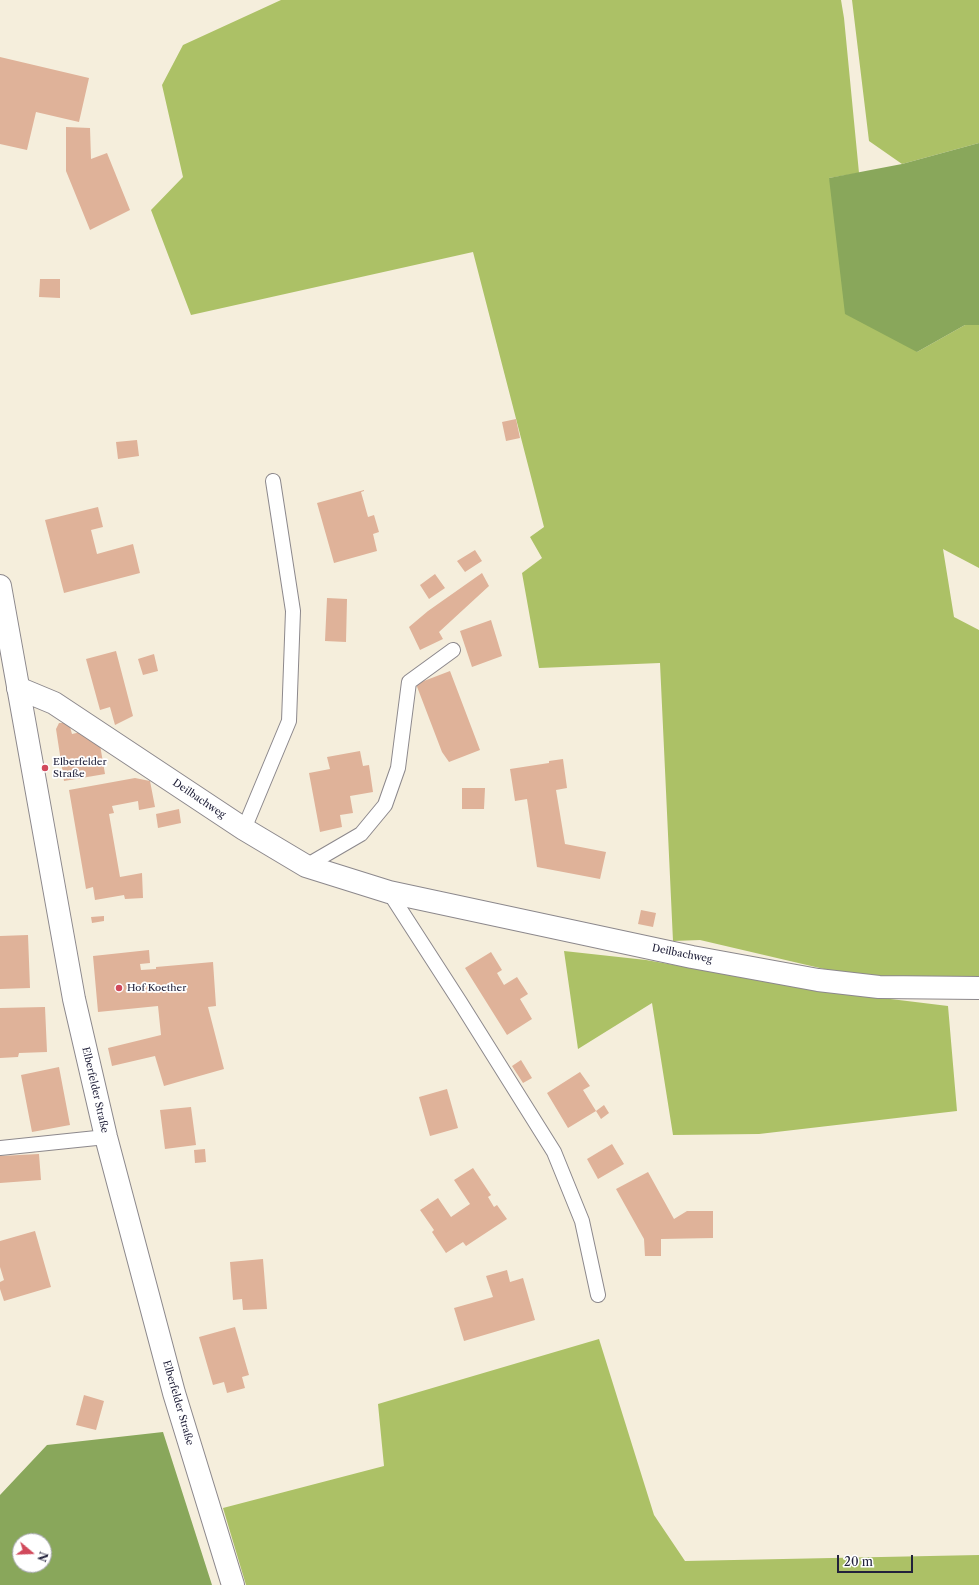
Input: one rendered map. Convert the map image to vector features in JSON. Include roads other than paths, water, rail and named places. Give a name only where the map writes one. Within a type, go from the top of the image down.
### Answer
[{"type":"street","name":"Elberfelder Straße","points":[[0,586],[74,999],[106,1137],[174,1393],[233,1585]]},
{"type":"street","name":"Deilbachweg","points":[[18,688],[54,702],[244,829],[306,866],[389,892],[692,957],[818,980],[879,987],[979,988]]},
{"type":"lane","points":[[244,829],[289,721],[293,611],[273,481]]},
{"type":"lane","points":[[306,866],[361,834],[386,805],[398,768],[409,682],[453,650]]},
{"type":"lane","points":[[389,892],[554,1152],[582,1221],[598,1295]]},
{"type":"lane","points":[[0,1148],[106,1137]]},
{"type":"place","name":"Elberfelder Straße","points":[[45,768]]},
{"type":"place","name":"Hof Koether","points":[[119,988]]}]
